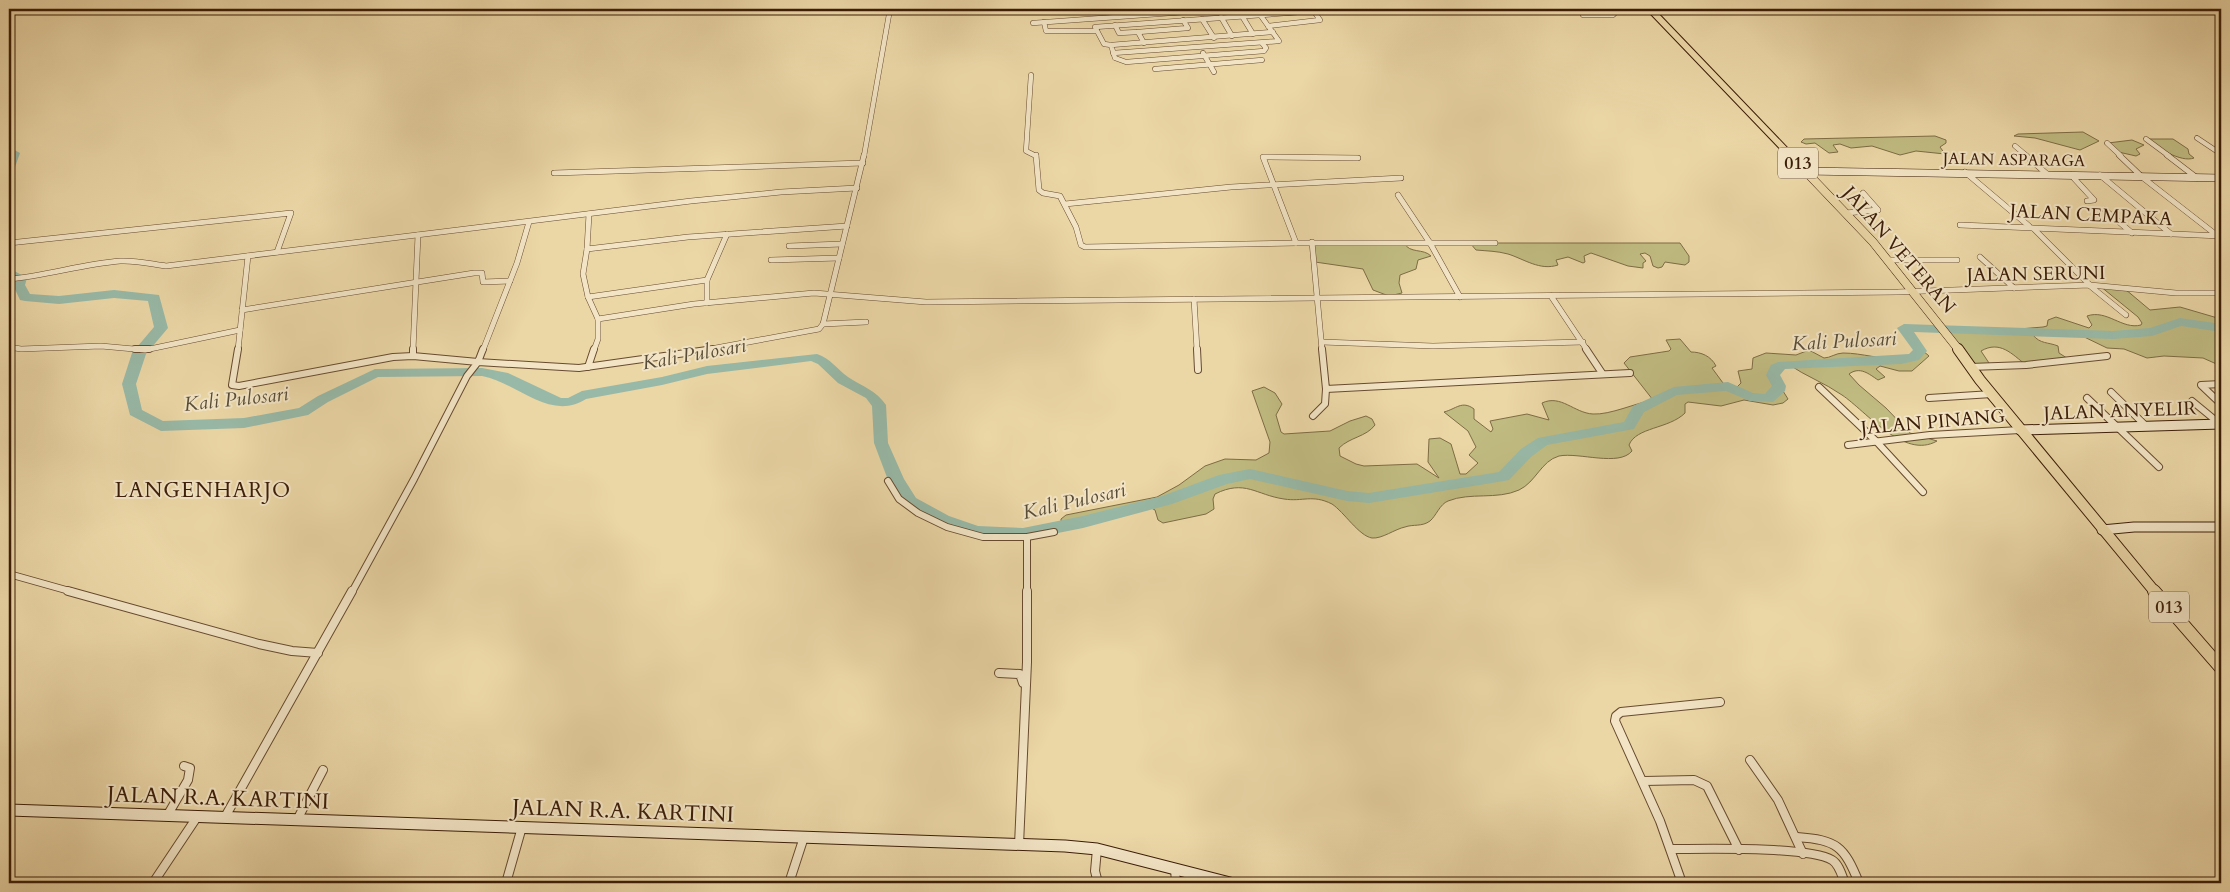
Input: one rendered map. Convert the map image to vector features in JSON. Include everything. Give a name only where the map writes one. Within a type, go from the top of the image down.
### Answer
[{"type":"main road","name":"JALAN VETERAN","points":[[1650,9],[1846,213],[1887,260],[1942,327],[1970,367],[2020,430],[2102,530]]},
{"type":"main road","name":"JALAN ASPARAGA","points":[[1805,170],[2221,178]]},
{"type":"main road","points":[[2102,530],[2134,527],[2221,527]]},
{"type":"main road","name":"013","points":[[2102,530],[2221,668]]},
{"type":"main road","name":"JALAN R.A. KARTINI","points":[[9,810],[1017,844],[1097,849],[1230,883]]},
{"type":"street","points":[[248,256],[240,330],[231,383],[235,386],[393,357],[413,356],[478,362],[588,366],[722,348],[819,329],[823,324],[863,162],[890,9]]},
{"type":"street","points":[[1033,23],[1227,9]]},
{"type":"street","points":[[1113,53],[1279,41],[1256,9]]},
{"type":"street","points":[[1582,15],[1613,15],[1615,13],[1612,9]]},
{"type":"street","points":[[1044,22],[1046,31],[1065,32],[1115,25],[1314,10],[1320,20],[1268,26]]},
{"type":"street","points":[[1165,13],[1170,21]]},
{"type":"street","points":[[1242,16],[1253,34]]},
{"type":"street","points":[[1221,17],[1232,36]]},
{"type":"street","points":[[1090,19],[1104,44],[1111,45],[1273,32]]},
{"type":"street","points":[[1202,19],[1214,38]]},
{"type":"street","points":[[1183,20],[1214,72]]},
{"type":"street","points":[[1064,21],[1065,32]]},
{"type":"street","points":[[1115,25],[1124,44]]},
{"type":"street","points":[[1119,34],[1188,28]]},
{"type":"street","points":[[1138,32],[1144,43]]},
{"type":"street","points":[[1111,45],[1113,53],[1118,60],[1126,62],[1264,51],[1266,48],[1262,43]]},
{"type":"street","points":[[1155,69],[1262,60]]},
{"type":"street","points":[[1031,75],[1026,151],[1036,155],[1041,192],[1057,194],[1065,204],[1081,244],[1085,247],[1296,242],[1495,242]]},
{"type":"street","points":[[2197,138],[2221,154]]},
{"type":"street","points":[[2146,139],[2197,178]]},
{"type":"street","points":[[2106,144],[2142,177],[2220,237]]},
{"type":"street","points":[[2015,146],[2047,174]]},
{"type":"street","points":[[1296,242],[1273,185],[1264,156],[1311,159],[1358,158]]},
{"type":"street","points":[[554,173],[863,162]]},
{"type":"street","points":[[1786,170],[1805,170]]},
{"type":"street","points":[[1964,172],[2031,228],[2089,285],[2126,315]]},
{"type":"street","points":[[2071,175],[2094,200],[2087,201]]},
{"type":"street","points":[[2100,175],[2172,235]]},
{"type":"street","points":[[1065,204],[1179,192],[1401,178]]},
{"type":"street","points":[[9,279],[25,278],[71,267],[122,261],[166,266],[781,192],[857,188]]},
{"type":"street","points":[[1846,213],[1878,210],[1863,192]]},
{"type":"street","points":[[1398,195],[1430,242],[1460,297]]},
{"type":"street","points":[[2105,210],[2132,233]]},
{"type":"street","points":[[9,243],[291,213],[277,252]]},
{"type":"street","points":[[588,366],[598,339],[598,319],[588,297],[583,274],[589,214]]},
{"type":"street","points":[[225,817],[414,479],[469,373],[478,362],[510,281],[529,222]]},
{"type":"street","name":"JALAN CEMPAKA","points":[[1960,225],[2220,237]]},
{"type":"street","points":[[587,249],[727,234],[847,226]]},
{"type":"street","points":[[707,303],[707,280],[727,234]]},
{"type":"street","points":[[413,356],[418,235]]},
{"type":"street","points":[[1312,242],[1319,298],[1326,389],[1325,404],[1313,416]]},
{"type":"street","points":[[789,246],[842,244]]},
{"type":"street","points":[[1980,257],[2014,288]]},
{"type":"street","points":[[771,260],[839,258]]},
{"type":"street","points":[[1887,260],[1957,260]]},
{"type":"street","points":[[242,310],[479,272],[482,273],[483,282],[510,281]]},
{"type":"street","points":[[9,285],[16,279]]},
{"type":"street","points":[[588,297],[707,280]]},
{"type":"street","name":"JALAN SERUNI","points":[[1911,291],[2089,285],[2176,293],[2221,293]]},
{"type":"street","points":[[598,319],[707,303],[830,293],[916,302],[1911,291]]},
{"type":"street","points":[[1551,296],[1584,342],[1602,374]]},
{"type":"street","points":[[1194,300],[1198,370]]},
{"type":"street","points":[[823,324],[866,322]]},
{"type":"street","points":[[9,347],[101,346],[146,350],[240,330]]},
{"type":"street","points":[[1322,342],[1433,346],[1584,342]]},
{"type":"street","points":[[1970,367],[2026,365],[2107,356]]},
{"type":"street","points":[[1326,389],[1630,373]]},
{"type":"street","points":[[2221,384],[2200,385],[2221,404]]},
{"type":"street","points":[[1819,387],[1876,441],[1923,492]]},
{"type":"street","points":[[2111,392],[2146,426]]},
{"type":"street","points":[[1929,398],[1992,394]]},
{"type":"street","points":[[2087,398],[2159,467]]},
{"type":"street","points":[[2192,401],[2220,424]]},
{"type":"street","name":"JALAN ANYELIR","points":[[2020,430],[2220,424]]},
{"type":"street","name":"JALAN PINANG","points":[[1848,445],[1876,441],[2020,430]]},
{"type":"street","points":[[888,481],[899,499],[918,513],[946,527],[983,537],[1027,537],[1054,532]]},
{"type":"street","points":[[1017,844],[1027,662],[1027,537]]},
{"type":"street","points":[[9,574],[260,644],[292,651],[318,653]]},
{"type":"street","points":[[999,673],[1020,674],[1023,678],[1017,844]]},
{"type":"street","points":[[1682,883],[1672,849],[1644,781],[1615,722],[1617,713],[1720,702]]},
{"type":"street","points":[[1750,760],[1768,782],[1797,837],[1803,854]]},
{"type":"street","points":[[167,816],[188,780],[190,768],[184,766]]},
{"type":"street","points":[[297,820],[323,770]]},
{"type":"street","points":[[1644,781],[1694,780],[1707,786],[1739,850]]},
{"type":"street","points":[[153,883],[197,817]]},
{"type":"street","points":[[506,883],[522,827]]},
{"type":"street","points":[[790,883],[804,837]]},
{"type":"street","points":[[1797,837],[1832,841],[1844,849],[1858,883]]},
{"type":"street","points":[[1097,849],[1095,871],[1098,883]]},
{"type":"street","points":[[1672,849],[1739,850],[1803,854],[1833,860],[1845,883]]},
{"type":"street","points":[[1175,869],[1176,883]]},
{"type":"shaded area","points":[[2083,132],[2099,141],[2080,150],[2035,138],[2014,136],[2018,134]]},
{"type":"shaded area","points":[[1935,136],[1946,140],[1946,143],[1940,147],[1945,154],[1916,151],[1900,155],[1872,146],[1851,148],[1840,144],[1833,145],[1838,152],[1829,153],[1815,143],[1806,144],[1801,142],[1804,139]]},
{"type":"shaded area","points":[[2146,139],[2173,139],[2188,149],[2189,154],[2194,158],[2189,159],[2176,156],[2162,150]]},
{"type":"shaded area","points":[[2132,140],[2144,145],[2136,149],[2140,154],[2136,156],[2114,151],[2108,143]]},
{"type":"shaded area","points":[[1312,242],[1404,243],[1410,249],[1424,252],[1431,256],[1418,260],[1416,269],[1400,275],[1399,283],[1402,293],[1389,296],[1373,290],[1363,269],[1315,262]]},
{"type":"shaded area","points":[[1470,243],[1680,243],[1689,256],[1689,262],[1685,265],[1665,262],[1662,267],[1658,268],[1653,266],[1650,256],[1645,253],[1640,254],[1646,261],[1643,263],[1643,268],[1628,266],[1591,253],[1584,256],[1585,262],[1583,263],[1568,257],[1556,260],[1558,265],[1545,267],[1504,253],[1476,250]]},
{"type":"shaded area","points":[[2100,286],[2125,289],[2150,310],[2180,307],[2221,319],[2221,366],[2203,358],[2164,356],[2147,358],[2124,349],[2107,348],[2076,333],[2041,331],[2033,335],[2041,341],[2058,346],[2059,353],[2070,360],[2026,365],[2011,353],[1994,347],[1981,351],[1991,366],[1970,367],[1942,327],[2007,330],[2043,327],[2047,326],[2048,320],[2056,317],[2089,328],[2092,325],[2087,316],[2094,315],[2108,317],[2127,325],[2141,325],[2142,323],[2138,317]]},
{"type":"shaded area","points":[[1680,339],[1691,352],[1709,357],[1716,366],[1712,368],[1723,383],[1723,386],[1737,387],[1741,383],[1738,371],[1752,369],[1753,358],[1766,353],[1796,355],[1809,350],[1824,358],[1843,353],[1902,358],[1919,352],[1925,353],[1929,356],[1912,371],[1899,371],[1880,366],[1876,369],[1885,377],[1878,380],[1868,373],[1861,371],[1849,374],[1910,433],[1937,441],[1924,445],[1912,444],[1899,439],[1874,422],[1842,395],[1788,364],[1776,368],[1773,375],[1788,399],[1783,403],[1773,405],[1744,400],[1721,406],[1688,402],[1685,404],[1685,413],[1678,418],[1646,431],[1633,439],[1629,445],[1632,451],[1626,456],[1608,459],[1559,456],[1548,462],[1530,482],[1519,490],[1502,495],[1456,498],[1443,505],[1427,523],[1401,528],[1376,538],[1362,533],[1337,508],[1325,501],[1319,499],[1284,499],[1243,488],[1234,488],[1215,494],[1213,499],[1214,509],[1206,514],[1163,523],[1158,520],[1155,510],[1146,505],[1064,526],[1061,523],[1061,519],[1066,515],[1157,497],[1179,485],[1205,466],[1225,459],[1256,460],[1269,453],[1270,442],[1252,391],[1264,387],[1275,393],[1282,404],[1276,415],[1281,432],[1284,434],[1330,431],[1350,421],[1366,416],[1372,419],[1375,425],[1367,432],[1343,444],[1339,448],[1340,456],[1364,466],[1417,464],[1439,478],[1428,462],[1429,439],[1440,438],[1451,444],[1460,474],[1466,474],[1478,463],[1469,455],[1476,447],[1468,431],[1444,412],[1462,405],[1470,406],[1474,409],[1474,419],[1491,432],[1493,429],[1490,421],[1527,414],[1549,420],[1542,403],[1549,401],[1561,402],[1586,413],[1600,414],[1653,400],[1624,363],[1630,357],[1669,351],[1671,349],[1666,340]]},
{"type":"waterway","name":"Kali Pulosari","points":[[9,150],[15,153],[9,167]]},
{"type":"waterway","name":"Kali Pulosari","points":[[9,272],[21,278],[19,285],[25,297],[59,300],[114,294],[154,298],[161,328],[139,353],[129,384],[135,412],[161,426],[244,423],[303,412],[323,399],[375,373],[482,372],[503,376],[547,399],[560,403],[571,402],[582,395],[662,381],[707,370],[812,357],[823,361],[843,380],[871,395],[879,405],[881,443],[896,480],[910,502],[943,520],[977,532],[1023,534],[1083,522],[1166,500],[1224,479],[1250,474],[1347,496],[1369,498],[1504,476],[1526,453],[1543,441],[1629,426],[1638,409],[1674,391],[1728,386],[1750,397],[1768,399],[1778,391],[1779,386],[1773,375],[1776,368],[1783,365],[1901,360],[1914,357],[1920,351],[1904,328],[2041,331],[2113,335],[2152,332],[2180,322],[2221,328]]},
{"type":"district","name":"LANGENHARJO","points":[[203,490]]}]
